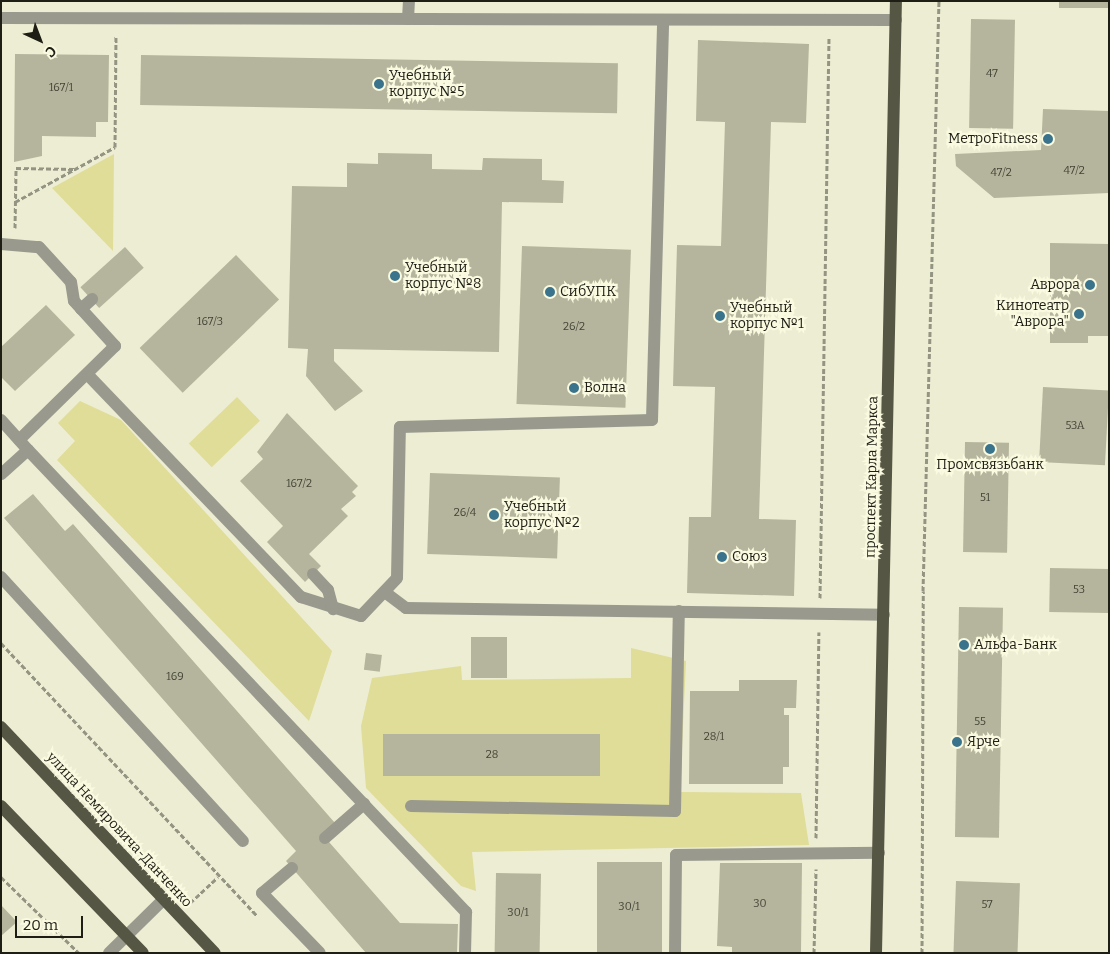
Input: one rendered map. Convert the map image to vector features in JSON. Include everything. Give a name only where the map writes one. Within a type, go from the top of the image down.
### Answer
[{"type":"main road","name":"проспект Карла Маркса","points":[[876,953],[896,1]]},
{"type":"main road","name":"улица Немировича-Данченко","points":[[1,727],[215,953]]},
{"type":"main road","points":[[1,806],[143,953]]},
{"type":"lane","points":[[408,19],[409,1]]},
{"type":"lane","points":[[1,18],[896,20]]},
{"type":"lane","points":[[88,375],[302,597],[333,609],[361,616],[386,593],[397,578],[400,426],[652,420],[662,20]]},
{"type":"lane","points":[[1,244],[39,247],[71,282],[72,298],[115,346],[24,445],[1,474]]},
{"type":"lane","points":[[82,309],[92,299]]},
{"type":"lane","points":[[4,428],[24,445],[466,912],[465,953]]},
{"type":"lane","points":[[313,574],[328,590],[333,609]]},
{"type":"lane","points":[[1,576],[243,841]]},
{"type":"lane","points":[[386,593],[406,608],[884,615]]},
{"type":"lane","points":[[411,806],[675,811],[680,611]]},
{"type":"lane","points":[[325,838],[364,804]]},
{"type":"lane","points":[[675,953],[676,855],[879,853]]},
{"type":"lane","points":[[292,868],[262,893],[320,953]]},
{"type":"lane","points":[[108,953],[163,900]]},
{"type":"path","points":[[922,953],[923,592],[939,1]]},
{"type":"path","points":[[814,953],[829,20]]},
{"type":"path","points":[[15,202],[115,147],[116,36]]},
{"type":"path","points":[[15,244],[16,168],[75,169]]},
{"type":"path","points":[[1,643],[259,918]]},
{"type":"path","points":[[1,877],[79,953]]},
{"type":"shaded area","points":[[114,154],[113,251],[52,188]]},
{"type":"shaded area","points":[[237,397],[260,421],[212,467],[189,444]]},
{"type":"shaded area","points":[[80,401],[121,420],[332,651],[309,721],[57,460],[75,441],[58,423]]},
{"type":"shaded area","points":[[631,648],[686,661],[680,792],[801,793],[809,845],[472,852],[476,891],[461,886],[366,788],[361,726],[372,678],[461,666],[462,680],[631,678]]},
{"type":"building","points":[[1059,1],[1109,1],[1109,8],[1059,8]]},
{"type":"building","points":[[971,19],[1015,20],[1013,129],[969,128]]},
{"type":"building","name":"Учебный корпус №1","points":[[698,40],[809,44],[806,123],[771,122],[759,519],[796,520],[794,596],[687,593],[689,517],[711,517],[715,387],[673,386],[677,245],[721,246],[725,122],[696,121]]},
{"type":"building","points":[[15,54],[109,55],[108,122],[96,122],[96,137],[42,136],[42,156],[14,162]]},
{"type":"building","name":"Учебный корпус №5","points":[[141,55],[618,63],[617,113],[140,105]]},
{"type":"building","points":[[1043,109],[1109,111],[1109,193],[994,198],[956,166],[955,154],[1041,150]]},
{"type":"building","name":"Учебный корпус №8","points":[[378,153],[432,154],[432,169],[482,170],[483,158],[542,159],[542,180],[564,181],[563,203],[502,202],[499,352],[334,349],[334,361],[363,391],[335,411],[306,376],[308,349],[288,348],[292,186],[347,187],[347,163],[378,164]]},
{"type":"building","name":"Кинотеатр \"Аврора\"","points":[[1050,243],[1109,244],[1109,336],[1088,336],[1088,343],[1050,343]]},
{"type":"building","points":[[522,246],[631,250],[625,408],[516,404]]},
{"type":"building","points":[[125,247],[144,268],[99,308],[80,287]]},
{"type":"building","points":[[236,255],[279,300],[183,393],[140,348]]},
{"type":"building","points":[[46,305],[75,335],[15,391],[1,377],[1,347]]},
{"type":"building","points":[[1043,387],[1109,390],[1105,465],[1039,462]]},
{"type":"building","points":[[287,413],[358,486],[352,492],[356,496],[341,509],[348,516],[309,554],[321,566],[305,582],[267,542],[283,526],[240,481],[263,459],[257,452]]},
{"type":"building","points":[[965,442],[1009,443],[1007,553],[963,552]]},
{"type":"building","name":"Учебный корпус №2","points":[[430,473],[560,478],[557,558],[427,554]]},
{"type":"building","points":[[33,494],[65,531],[73,524],[335,823],[322,834],[400,923],[458,924],[457,953],[366,953],[286,861],[296,851],[4,518]]},
{"type":"building","points":[[1050,568],[1109,569],[1108,613],[1049,612]]},
{"type":"building","points":[[959,607],[1003,608],[999,838],[955,837]]},
{"type":"building","points":[[471,637],[507,637],[507,678],[471,678]]},
{"type":"building","points":[[366,653],[382,655],[380,672],[364,670]]},
{"type":"building","points":[[739,680],[797,680],[796,708],[784,708],[784,715],[789,715],[789,767],[783,767],[783,784],[689,784],[690,691],[739,691]]},
{"type":"building","points":[[383,734],[600,734],[600,776],[383,776]]},
{"type":"building","points":[[597,862],[662,862],[662,953],[597,953]]},
{"type":"building","points":[[720,863],[802,863],[801,953],[732,953],[732,947],[717,946]]},
{"type":"building","points":[[496,873],[541,874],[540,953],[495,953]]},
{"type":"building","points":[[956,881],[1020,883],[1018,953],[953,953]]},
{"type":"building","points":[[1,905],[17,922],[1,936]]},
{"type":"place","name":"Учебный корпус №5","points":[[379,84]]},
{"type":"place","name":"МетроFitness","points":[[1048,139]]},
{"type":"place","name":"Учебный корпус №8","points":[[395,276]]},
{"type":"place","name":"Аврора","points":[[1090,285]]},
{"type":"place","name":"СибУПК","points":[[550,292]]},
{"type":"place","name":"Кинотеатр \"Аврора\"","points":[[1079,314]]},
{"type":"place","name":"Учебный корпус №1","points":[[720,316]]},
{"type":"place","name":"Волна","points":[[574,388]]},
{"type":"place","name":"Промсвязьбанк","points":[[990,449]]},
{"type":"place","name":"Учебный корпус №2","points":[[494,515]]},
{"type":"place","name":"Союз","points":[[722,557]]},
{"type":"place","name":"Альфа-Банк","points":[[964,645]]},
{"type":"place","name":"Ярче","points":[[957,742]]}]
